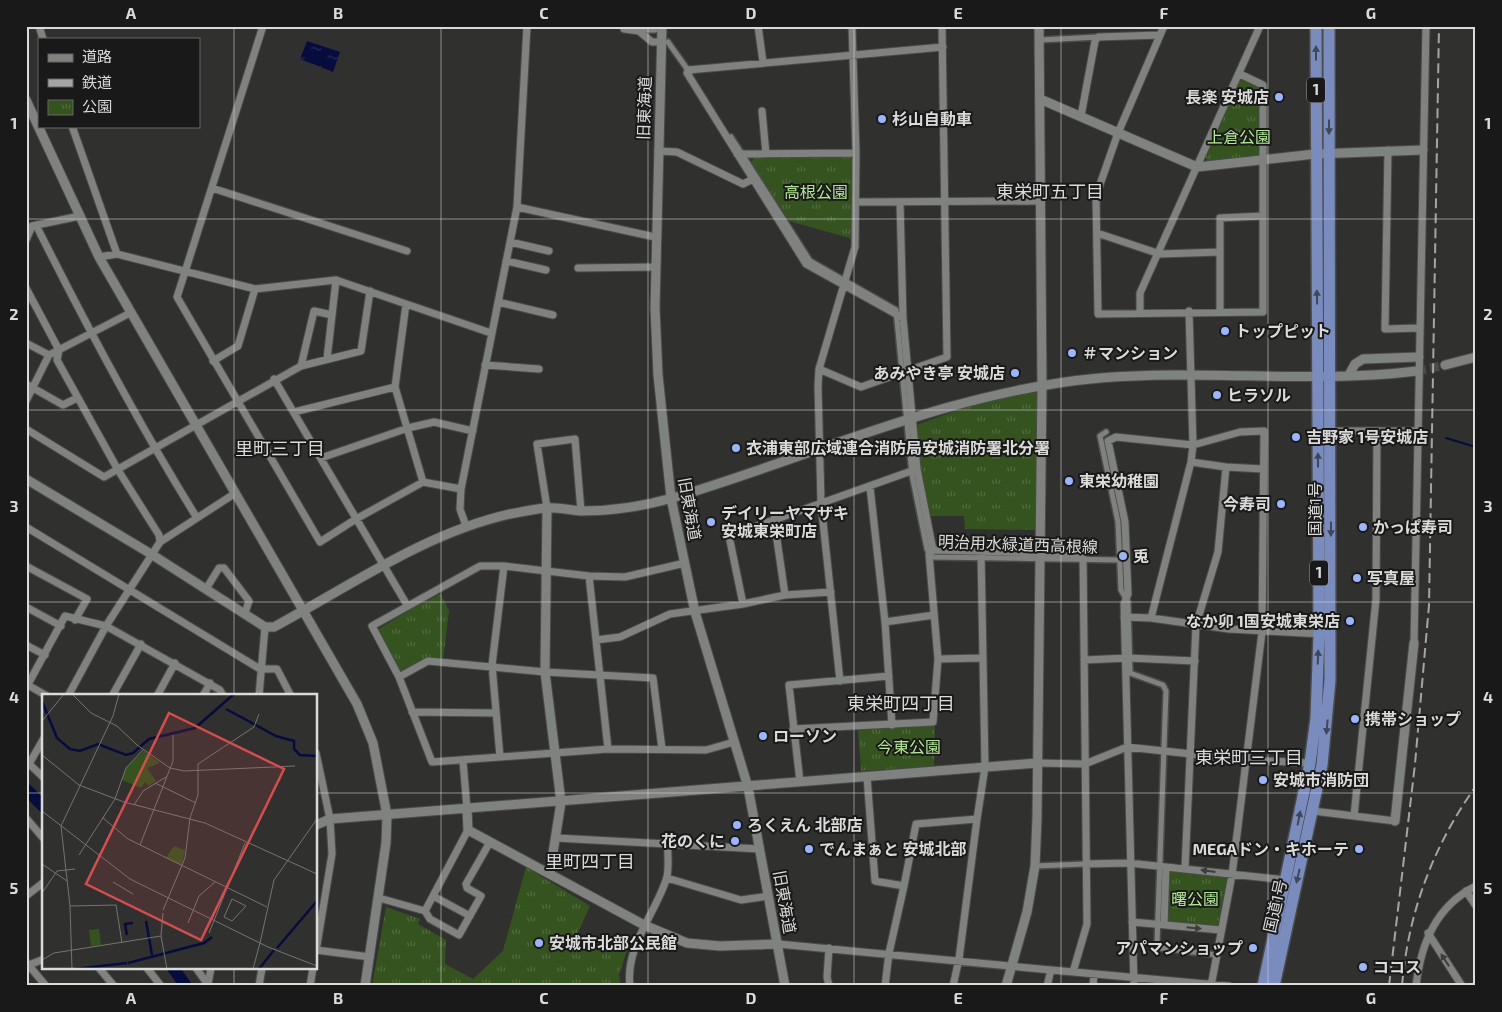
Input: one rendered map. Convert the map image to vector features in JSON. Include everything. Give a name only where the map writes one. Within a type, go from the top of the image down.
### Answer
[{"type":"highway","name":"国道1号","points":[[1263,986],[1310,763],[1316,718],[1319,634],[1315,154],[1316,26]]},
{"type":"highway","name":"国道1号","points":[[1274,986],[1313,811],[1326,738],[1332,635],[1329,26]]},
{"type":"street","points":[[39,26],[43,38]]},
{"type":"street","points":[[263,26],[177,296],[213,361],[320,542],[356,519],[423,482],[461,489]]},
{"type":"street","points":[[466,526],[460,509],[461,489],[517,207],[527,26]]},
{"type":"street","points":[[638,26],[647,30],[659,28]]},
{"type":"street","points":[[758,26],[762,62]]},
{"type":"street","points":[[840,681],[821,503],[819,369],[855,247],[857,202],[852,26]]},
{"type":"street","points":[[819,369],[861,387],[947,357],[942,26]]},
{"type":"street","points":[[1006,986],[1027,912],[1035,866],[1042,386],[1039,26]]},
{"type":"street","points":[[1164,26],[1118,133],[1096,196],[1098,314],[1189,311],[1263,312],[1263,85],[1240,74]]},
{"type":"street","points":[[1140,312],[1140,293],[1160,254],[1260,26]]},
{"type":"street","points":[[1313,811],[1395,822],[1414,643],[1426,26]]},
{"type":"street","name":"旧東海道","points":[[659,28],[664,42],[658,151],[655,267],[658,375],[671,498],[695,612],[748,787],[785,986]]},
{"type":"street","points":[[624,29],[639,31],[652,42],[664,42],[688,70],[687,73],[810,261],[900,316]]},
{"type":"street","points":[[1039,40],[1160,35]]},
{"type":"street","points":[[1081,116],[1098,38]]},
{"type":"street","points":[[688,70],[942,47]]},
{"type":"street","points":[[1040,99],[1197,167],[1315,154],[1423,150]]},
{"type":"street","points":[[26,100],[38,126]]},
{"type":"street","points":[[762,111],[766,154]]},
{"type":"street","points":[[39,128],[99,258],[357,704],[373,743],[387,815],[386,843],[379,898],[365,986]]},
{"type":"street","points":[[73,128],[117,254]]},
{"type":"street","points":[[1388,150],[1385,329],[1420,328]]},
{"type":"street","points":[[658,151],[677,152],[744,184],[753,179]]},
{"type":"street","points":[[739,154],[856,153]]},
{"type":"street","points":[[739,154],[806,264],[845,283]]},
{"type":"street","points":[[212,188],[407,251]]},
{"type":"street","points":[[857,202],[1040,201]]},
{"type":"street","points":[[793,729],[933,722],[938,660],[931,551],[914,470],[900,316],[900,202]]},
{"type":"street","points":[[517,207],[655,237]]},
{"type":"street","points":[[26,240],[32,226],[80,216]]},
{"type":"street","points":[[1220,311],[1220,218],[1263,216]]},
{"type":"street","points":[[36,225],[91,334],[154,449],[197,518]]},
{"type":"street","points":[[1097,232],[1160,254],[1220,252]]},
{"type":"street","points":[[510,242],[549,251]]},
{"type":"street","points":[[99,258],[117,254],[255,290],[336,280],[491,333]]},
{"type":"street","points":[[506,261],[546,270]]},
{"type":"street","points":[[578,268],[655,267]]},
{"type":"street","points":[[328,359],[336,280]]},
{"type":"street","points":[[26,288],[59,350],[57,360],[77,398],[118,470],[159,535],[160,542]]},
{"type":"street","points":[[213,361],[238,346],[255,290]]},
{"type":"street","points":[[26,429],[104,477],[274,379],[301,366],[361,351],[370,291]]},
{"type":"street","points":[[498,302],[553,315]]},
{"type":"street","points":[[406,304],[395,387],[423,482]]},
{"type":"street","points":[[301,366],[314,311],[332,315]]},
{"type":"street","points":[[1151,618],[1190,462],[1192,445],[1189,311]]},
{"type":"street","points":[[26,401],[30,386],[49,355],[130,313]]},
{"type":"street","points":[[26,343],[49,355]]},
{"type":"street","points":[[1349,375],[1355,364],[1363,359],[1419,357]]},
{"type":"street","points":[[1445,365],[1476,357]]},
{"type":"street","points":[[485,365],[539,369]]},
{"type":"street","points":[[26,479],[151,554],[265,627],[274,627],[384,566],[466,526],[513,513],[547,508],[581,510],[625,508],[671,498],[755,472],[819,448],[910,418],[1042,386],[1101,378],[1318,376],[1417,371]]},
{"type":"street","points":[[274,379],[407,605]]},
{"type":"street","points":[[30,386],[62,405],[77,398]]},
{"type":"street","points":[[294,412],[395,387]]},
{"type":"street","points":[[321,458],[408,428],[434,422],[473,431]]},
{"type":"street","points":[[1134,986],[1132,976],[1126,747],[1126,598],[1128,594],[1125,522],[1108,441],[1116,437],[1192,445],[1240,432],[1264,431],[1262,632],[1232,875],[1221,930],[1214,985]]},
{"type":"street","points":[[1331,431],[1418,431]]},
{"type":"street","points":[[1354,816],[1376,598],[1378,431]]},
{"type":"street","points":[[1106,432],[1100,436],[1118,522],[1120,560]]},
{"type":"street","points":[[550,872],[561,802],[545,672],[544,570],[547,508],[537,444],[575,440],[581,510]]},
{"type":"street","points":[[1190,462],[1226,467],[1263,469]]},
{"type":"street","points":[[1185,868],[1196,625],[1218,552],[1226,467]]},
{"type":"street","points":[[743,604],[729,536],[914,470]]},
{"type":"street","points":[[870,486],[885,622],[892,725]]},
{"type":"street","points":[[69,694],[106,626],[160,542],[234,494]]},
{"type":"street","points":[[774,519],[785,595]]},
{"type":"street","points":[[26,527],[260,669],[277,669],[290,694]]},
{"type":"street","points":[[931,551],[1039,557],[1084,554],[1085,864],[1087,924],[1073,972]]},
{"type":"street","points":[[953,986],[959,959],[984,767],[981,555]]},
{"type":"street","name":"明治用水緑道西高根線","points":[[1084,561],[1120,560],[1121,590],[1126,598]]},
{"type":"street","points":[[684,563],[625,577],[589,576],[504,566],[480,566],[372,626],[399,677],[432,762],[608,749],[706,750],[734,742]]},
{"type":"street","points":[[26,566],[86,599],[75,620]]},
{"type":"street","points":[[500,757],[492,665],[504,566]]},
{"type":"street","points":[[206,589],[219,568],[224,568],[249,601],[245,613]]},
{"type":"street","points":[[589,576],[608,749]]},
{"type":"street","points":[[596,640],[620,636],[670,614],[695,612],[785,595],[831,592]]},
{"type":"street","points":[[26,606],[61,626]]},
{"type":"street","points":[[43,694],[27,686],[65,616],[75,620],[106,626],[210,683],[220,690],[222,694]]},
{"type":"street","points":[[885,622],[934,616]]},
{"type":"street","points":[[1126,617],[1151,618],[1262,632],[1332,635]]},
{"type":"street","points":[[259,694],[265,627]]},
{"type":"street","points":[[113,694],[141,644]]},
{"type":"street","points":[[26,645],[45,655]]},
{"type":"street","points":[[938,660],[982,658]]},
{"type":"street","points":[[1084,660],[1127,658],[1195,661]]},
{"type":"street","points":[[1127,658],[1130,674],[1163,685],[1166,691],[1161,924],[1157,944],[1160,948],[1217,955]]},
{"type":"street","points":[[399,677],[428,661],[492,665],[545,672],[653,678],[662,749]]},
{"type":"street","points":[[158,694],[175,663]]},
{"type":"street","points":[[800,782],[789,685],[889,676]]},
{"type":"street","points":[[204,694],[210,683]]},
{"type":"street","points":[[412,712],[495,713]]},
{"type":"street","points":[[42,741],[28,762],[42,776]]},
{"type":"street","points":[[318,824],[330,819],[748,787],[1037,762],[1085,764],[1126,747],[1189,752],[1247,760],[1310,763]]},
{"type":"street","points":[[425,912],[468,830],[463,761]]},
{"type":"street","points":[[318,762],[330,819],[332,854],[318,938]]},
{"type":"street","points":[[867,777],[875,880],[904,886]]},
{"type":"street","points":[[26,818],[42,837]]},
{"type":"street","points":[[885,986],[889,953],[916,824],[977,819]]},
{"type":"street","points":[[468,830],[550,872],[644,925],[687,943],[720,946],[778,944],[829,948],[1229,986]]},
{"type":"street","points":[[556,838],[760,849]]},
{"type":"street","points":[[379,898],[425,912],[430,919],[459,935],[481,896],[467,888],[466,884],[490,842]]},
{"type":"street","points":[[630,986],[628,972],[644,925],[667,878],[668,844]]},
{"type":"street","points":[[1035,866],[1129,864],[1185,868],[1286,880]]},
{"type":"street","points":[[667,878],[740,900],[769,896]]},
{"type":"street","points":[[26,895],[42,883]]},
{"type":"street","points":[[1416,986],[1422,951],[1428,933],[1443,911],[1466,890],[1476,886]]},
{"type":"street","points":[[1466,890],[1476,906]]},
{"type":"street","points":[[433,896],[470,916]]},
{"type":"street","points":[[1132,922],[1221,930]]},
{"type":"street","points":[[1428,933],[1462,986]]},
{"type":"street","points":[[829,948],[829,986]]},
{"type":"street","points":[[318,950],[370,957]]},
{"type":"street","points":[[42,960],[27,966],[46,986]]},
{"type":"street","points":[[101,970],[114,986]]},
{"type":"street","points":[[149,970],[161,986]]},
{"type":"street","points":[[197,970],[208,985]]},
{"type":"street","points":[[208,985],[211,970]]},
{"type":"street","points":[[259,986],[262,970]]},
{"type":"street","points":[[310,986],[313,970]]},
{"type":"street","points":[[1047,986],[1051,970]]},
{"type":"street","points":[[1093,986],[1094,974]]},
{"type":"green space","name":"上倉公園","points":[[1243,79],[1259,86],[1260,89],[1261,153],[1258,157],[1208,162],[1205,157],[1240,81]]},
{"type":"green space","name":"高根公園","points":[[848,156],[852,159],[853,239],[789,221],[751,162],[755,157]]},
{"type":"green space","points":[[1039,389],[1036,530],[965,529],[964,516],[930,516],[920,470],[917,426],[978,403]]},
{"type":"green space","points":[[441,594],[449,611],[443,660],[428,659],[398,673],[377,630],[416,606]]},
{"type":"green space","name":"今東公園","points":[[935,725],[934,766],[861,771],[858,730]]},
{"type":"green space","points":[[526,867],[590,906],[575,939],[586,944],[627,950],[619,975],[621,986],[372,986],[386,907],[420,919],[418,924],[446,940],[445,964],[473,979],[503,951]]},
{"type":"green space","name":"曙公園","points":[[1171,870],[1225,877],[1227,879],[1218,925],[1215,927],[1168,922],[1165,920],[1168,873]]},
{"type":"water","points":[[307,41],[340,52],[333,72],[300,59]]},
{"type":"waterway","points":[[1446,438],[1476,447]]},
{"type":"waterway","points":[[26,789],[42,805]]},
{"type":"waterway","points":[[174,970],[186,986]]},
{"type":"tunnel","points":[[1417,371],[1445,365]]},
{"type":"railway","points":[[1389,986],[1415,764],[1429,605],[1439,26]]},
{"type":"railway","points":[[1402,986],[1410,932],[1425,881],[1447,832],[1476,786]]},
{"type":"place","name":"長楽 安城店","points":[[1279,97]]},
{"type":"place","name":"杉山自動車","points":[[882,119]]},
{"type":"place","name":"トップピット","points":[[1225,331]]},
{"type":"place","name":"＃マンション","points":[[1072,353]]},
{"type":"place","name":"あみやき亭 安城店","points":[[1015,373]]},
{"type":"place","name":"ヒラソル","points":[[1217,395]]},
{"type":"place","name":"吉野家 1号安城店","points":[[1296,437]]},
{"type":"place","name":"衣浦東部広域連合消防局安城消防署北分署","points":[[736,448]]},
{"type":"place","name":"東栄幼稚園","points":[[1069,481]]},
{"type":"place","name":"今寿司","points":[[1281,504]]},
{"type":"place","name":"デイリーヤマザキ 安城東栄町店","points":[[711,522]]},
{"type":"place","name":"かっぱ寿司","points":[[1363,527]]},
{"type":"place","name":"兎","points":[[1123,556]]},
{"type":"place","name":"写真屋","points":[[1357,578]]},
{"type":"place","name":"なか卯 1国安城東栄店","points":[[1350,621]]},
{"type":"place","name":"携帯ショップ","points":[[1355,719]]},
{"type":"place","name":"ローソン","points":[[763,736]]},
{"type":"place","name":"安城市消防団","points":[[1263,780]]},
{"type":"place","name":"ろくえん 北部店","points":[[737,825]]},
{"type":"place","name":"花のくに","points":[[735,841]]},
{"type":"place","name":"でんまぁと 安城北部","points":[[809,849]]},
{"type":"place","name":"MEGAドン・キホーテ","points":[[1359,849]]},
{"type":"place","name":"安城市北部公民館","points":[[539,943]]},
{"type":"place","name":"アパマンショップ","points":[[1253,948]]},
{"type":"place","name":"ココス","points":[[1363,967]]},
{"type":"district","name":"東栄町五丁目","points":[[1050,192]]},
{"type":"district","name":"里町三丁目","points":[[280,449]]},
{"type":"district","name":"東栄町四丁目","points":[[901,704]]},
{"type":"district","name":"東栄町三丁目","points":[[1249,758]]},
{"type":"district","name":"里町四丁目","points":[[590,862]]}]
